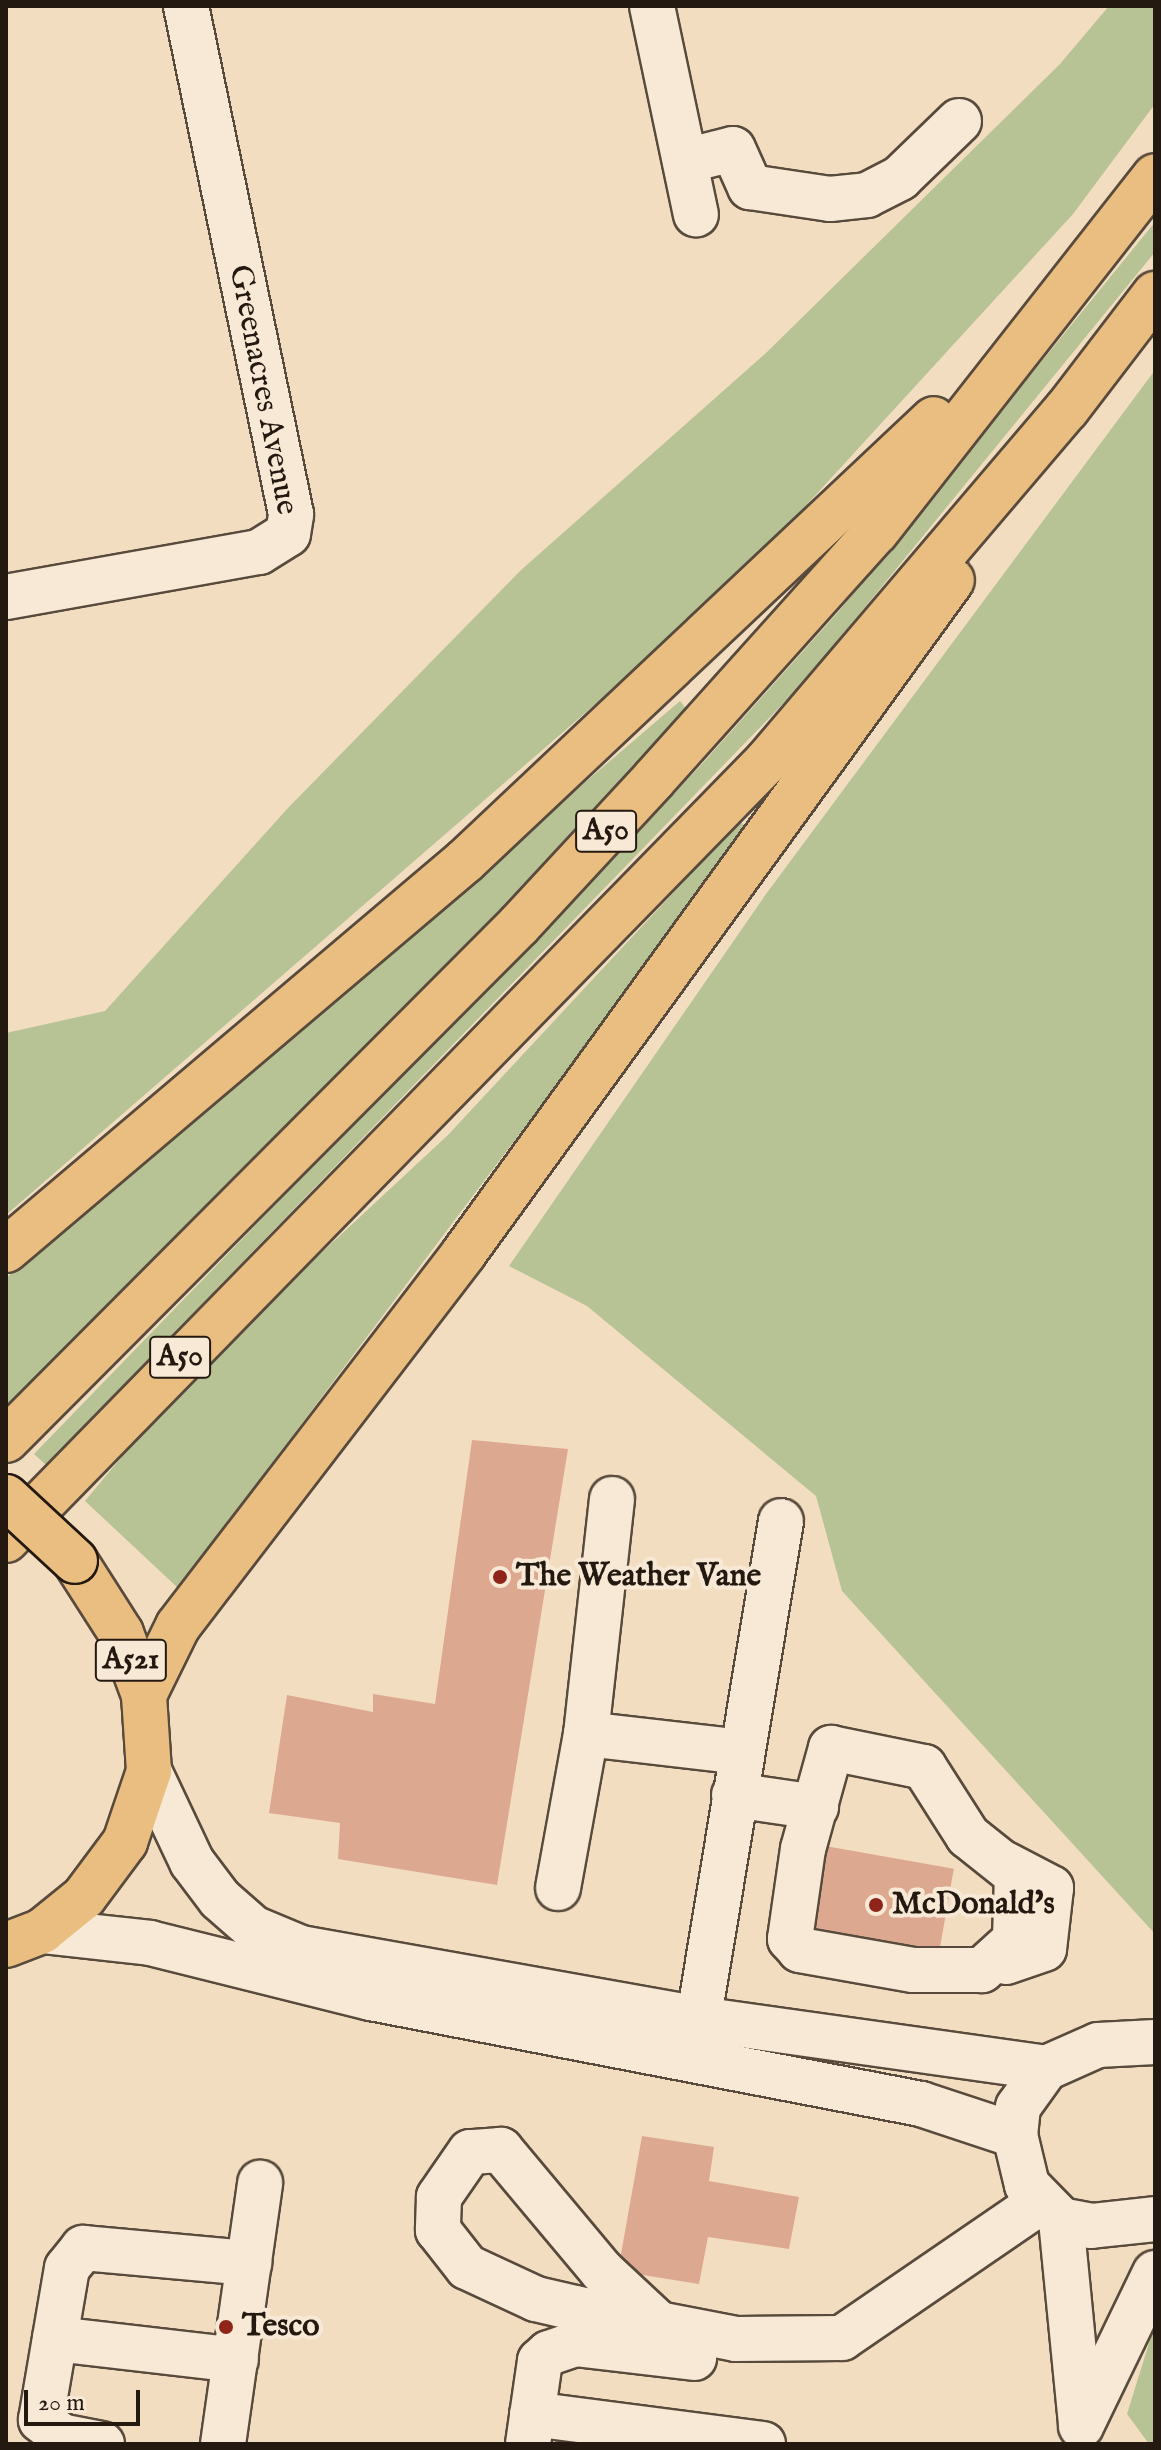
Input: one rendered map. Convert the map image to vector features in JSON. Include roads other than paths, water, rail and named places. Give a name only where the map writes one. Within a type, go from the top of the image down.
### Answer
[{"type":"main road","name":"A50","points":[[6,1440],[644,790],[876,532],[1155,176]]},
{"type":"main road","points":[[6,1250],[612,728],[832,521],[1069,282]]},
{"type":"main road","name":"A50","points":[[6,1540],[767,761],[1067,409],[1155,294]]},
{"type":"main road","points":[[144,1695],[178,1626],[464,1253],[885,680],[1067,409]]},
{"type":"main road","name":"A521","points":[[6,1497],[75,1561],[121,1633],[144,1695],[149,1771],[125,1842],[84,1897],[24,1938]]},
{"type":"street","name":"Greenacres Avenue","points":[[6,597],[259,552],[288,534],[291,514],[186,6]]},
{"type":"street","points":[[652,6],[696,214]]},
{"type":"street","points":[[685,161],[733,149],[750,187],[830,199],[867,195],[900,178],[959,121]]},
{"type":"street","points":[[558,1888],[586,1734],[612,1499]]},
{"type":"street","points":[[696,2039],[781,1521]]},
{"type":"street","points":[[586,1734],[741,1752]]},
{"type":"street","points":[[831,1748],[924,1767],[968,1836],[1005,1864],[1051,1888],[1044,1949],[982,1970],[913,1970],[800,1950],[790,1939],[816,1807],[831,1748]]},
{"type":"street","points":[[149,1771],[192,1862],[253,1928],[337,1959],[696,2039],[921,2104],[1015,2135]]},
{"type":"street","points":[[734,1795],[816,1807]]},
{"type":"street","points":[[24,1938],[150,1943],[371,1998],[696,2039],[1046,2068],[1098,2045],[1155,2042]]},
{"type":"street","points":[[1046,2068],[1018,2107],[1015,2135],[1018,2161],[1050,2212],[1079,2434]]},
{"type":"street","points":[[659,2324],[602,2271],[501,2150],[470,2152],[439,2197],[438,2230],[467,2267],[536,2299],[659,2324],[736,2339],[842,2338],[1050,2212]]},
{"type":"street","points":[[223,2444],[260,2183]]},
{"type":"street","points":[[1050,2212],[1091,2226],[1155,2219]]},
{"type":"street","points":[[102,2444],[61,2436],[41,2420],[67,2268],[83,2248],[249,2263]]},
{"type":"street","points":[[1079,2434],[1155,2273]]},
{"type":"street","points":[[522,2434],[536,2299]]},
{"type":"street","points":[[55,2339],[236,2360]]},
{"type":"street","points":[[522,2434],[540,2361],[575,2344],[694,2358],[736,2339]]},
{"type":"street","points":[[522,2434],[763,2444]]},
{"type":"place","name":"The Weather Vane","points":[[500,1577]]},
{"type":"place","name":"McDonald's","points":[[876,1905]]},
{"type":"place","name":"Tesco","points":[[226,2327]]}]
